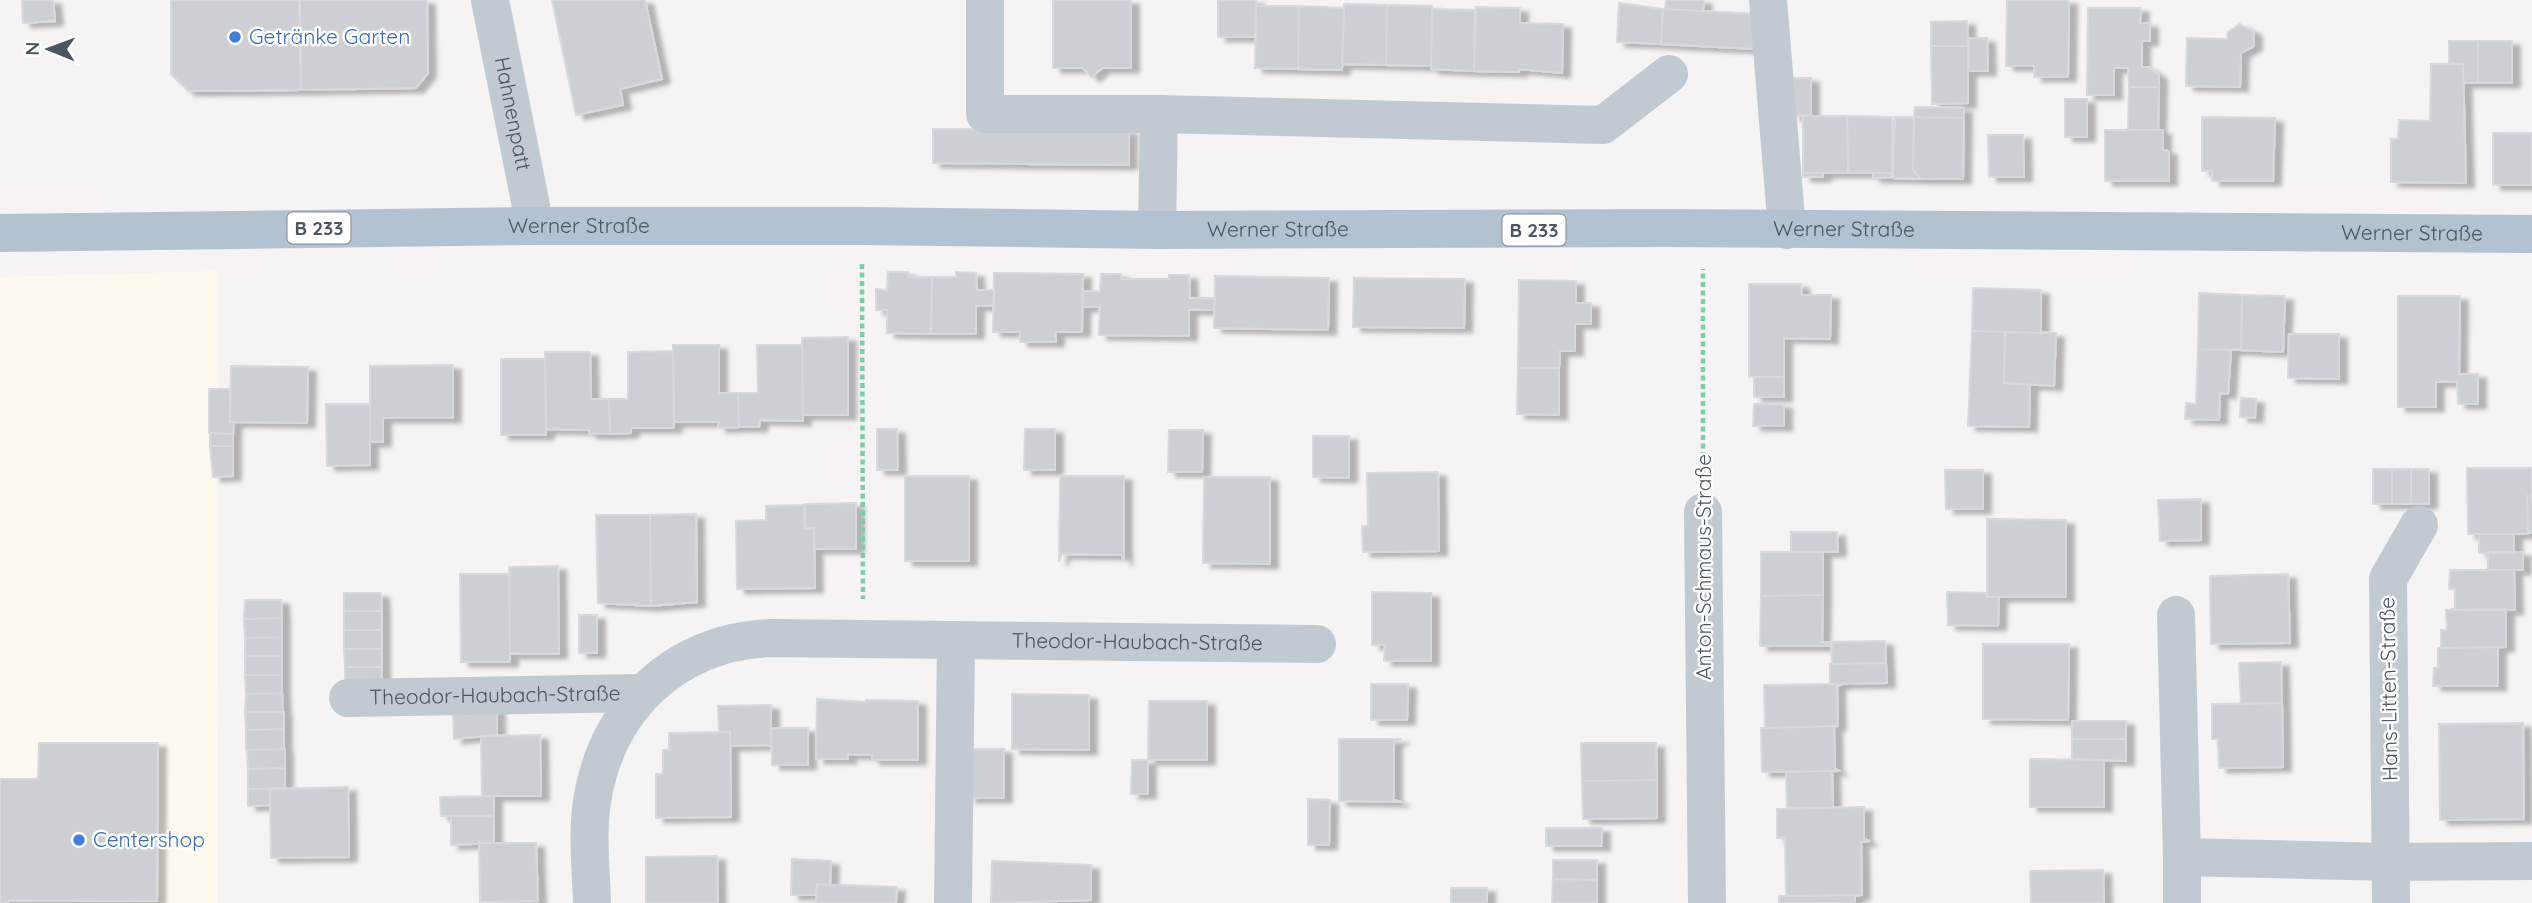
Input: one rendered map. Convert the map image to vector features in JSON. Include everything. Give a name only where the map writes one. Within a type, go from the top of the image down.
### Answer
[{"type":"main road","name":"Werner Straße","points":[[0,233],[536,226],[862,226],[1157,230],[2532,234]]},
{"type":"street","name":"Hahnenpatt","points":[[490,0],[536,226]]},
{"type":"street","points":[[985,0],[985,114],[1159,114],[1603,125],[1668,74]]},
{"type":"street","points":[[1768,0],[1787,230]]},
{"type":"street","points":[[1157,230],[1159,114]]},
{"type":"street","name":"Anton-Schmaus-Straße","points":[[1703,512],[1707,903]]},
{"type":"street","name":"Hans-Litten-Straße","points":[[2391,903],[2388,579],[2419,525]]},
{"type":"street","points":[[2176,615],[2182,903]]},
{"type":"street","name":"Theodor-Haubach-Straße","points":[[592,903],[590,823],[599,772],[620,724],[641,693],[678,666],[724,644],[747,639],[863,638],[1317,644]]},
{"type":"street","points":[[954,903],[956,640]]},
{"type":"street","name":"Theodor-Haubach-Straße","points":[[348,698],[641,693]]},
{"type":"street","points":[[2182,857],[2390,862],[2532,861]]},
{"type":"path","points":[[862,226],[863,638]]},
{"type":"path","name":"Anton-Schmaus-Straße","points":[[1703,230],[1703,512]]},
{"type":"shaded area","points":[[218,271],[217,903],[0,903],[0,277]]},
{"type":"building","points":[[22,0],[53,0],[55,21],[23,23]]},
{"type":"building","name":"Getränke Garten","points":[[171,0],[299,0],[301,90],[188,91],[171,74]]},
{"type":"building","points":[[300,0],[427,0],[428,73],[416,88],[301,90]]},
{"type":"building","points":[[552,0],[645,0],[662,79],[620,89],[623,105],[576,115]]},
{"type":"building","points":[[1053,0],[1131,0],[1131,68],[1102,68],[1092,77],[1083,68],[1053,68]]},
{"type":"building","points":[[1218,0],[1256,0],[1255,37],[1218,37]]},
{"type":"building","points":[[1666,0],[1704,0],[1703,11],[1665,9]]},
{"type":"building","points":[[2007,0],[2069,0],[2068,77],[2034,77],[2034,66],[2006,66]]},
{"type":"building","points":[[1619,3],[1663,9],[1661,44],[1617,42]]},
{"type":"building","points":[[1344,4],[1387,5],[1386,65],[1342,64]]},
{"type":"building","points":[[1387,5],[1432,6],[1431,66],[1386,65]]},
{"type":"building","points":[[1256,6],[1299,6],[1298,69],[1255,68]]},
{"type":"building","points":[[1299,6],[1344,8],[1342,70],[1298,69]]},
{"type":"building","points":[[1476,7],[1520,8],[1520,23],[1563,24],[1562,73],[1519,69],[1519,72],[1474,71]]},
{"type":"building","points":[[2088,8],[2141,8],[2140,23],[2150,23],[2150,41],[2142,41],[2142,67],[2148,67],[2159,75],[2159,87],[2129,87],[2128,68],[2114,68],[2114,95],[2087,95]]},
{"type":"building","points":[[1432,9],[1475,10],[1474,71],[1431,69]]},
{"type":"building","points":[[1663,9],[1756,14],[1754,49],[1661,44]]},
{"type":"building","points":[[1967,21],[1968,46],[1931,46],[1931,22]]},
{"type":"building","points":[[2240,24],[2254,32],[2254,46],[2241,53],[2240,87],[2186,86],[2187,38],[2227,39],[2228,32]]},
{"type":"building","points":[[1969,38],[1987,38],[1988,71],[1969,71]]},
{"type":"building","points":[[2449,41],[2478,41],[2478,83],[2463,83],[2463,64],[2449,63]]},
{"type":"building","points":[[2478,41],[2512,41],[2512,83],[2478,83]]},
{"type":"building","points":[[1931,46],[1968,46],[1968,103],[1932,104]]},
{"type":"building","points":[[2431,64],[2463,64],[2466,183],[2391,182],[2391,139],[2398,139],[2399,120],[2430,121]]},
{"type":"building","points":[[1793,78],[1811,78],[1811,115],[1793,116]]},
{"type":"building","points":[[2129,87],[2159,87],[2158,130],[2128,130]]},
{"type":"building","points":[[2065,99],[2087,99],[2087,137],[2065,137]]},
{"type":"building","points":[[1915,107],[1964,108],[1964,118],[1914,117]]},
{"type":"building","points":[[1803,116],[1847,116],[1848,173],[1803,173]]},
{"type":"building","points":[[1847,116],[1892,117],[1892,173],[1848,173]]},
{"type":"building","points":[[1892,117],[1893,178],[1891,178],[1892,173]]},
{"type":"building","points":[[1895,117],[1914,117],[1913,170],[1921,179],[1893,178]]},
{"type":"building","points":[[1914,117],[1964,118],[1963,179],[1921,179],[1913,170]]},
{"type":"building","points":[[2202,117],[2275,118],[2273,181],[2212,181],[2213,170],[2202,171]]},
{"type":"building","points":[[933,129],[1129,130],[1129,165],[933,163]]},
{"type":"building","points":[[2105,130],[2163,130],[2163,150],[2169,151],[2169,181],[2105,181]]},
{"type":"building","points":[[2493,133],[2532,133],[2532,185],[2493,185]]},
{"type":"building","points":[[1988,135],[2023,135],[2024,177],[1989,177]]},
{"type":"building","points":[[1803,173],[1823,173],[1823,177],[1803,177]]},
{"type":"building","points":[[1873,173],[1891,173],[1891,178],[1873,178]]},
{"type":"building","points":[[888,272],[908,272],[908,277],[932,277],[931,334],[887,333],[887,310],[876,310],[876,289],[887,290]]},
{"type":"building","points":[[956,272],[976,273],[977,290],[994,290],[994,306],[976,306],[976,334],[931,334],[932,277],[956,277]]},
{"type":"building","points":[[994,273],[1083,274],[1082,332],[1056,332],[1056,342],[1020,342],[1020,332],[993,332]]},
{"type":"building","points":[[1101,274],[1121,274],[1121,279],[1169,279],[1169,275],[1189,275],[1190,298],[1215,298],[1214,310],[1189,310],[1189,336],[1099,335],[1100,307],[1083,307],[1083,291],[1100,291]]},
{"type":"building","points":[[1215,276],[1329,278],[1328,330],[1214,328]]},
{"type":"building","points":[[1354,278],[1465,279],[1464,328],[1353,327]]},
{"type":"building","points":[[1519,280],[1576,281],[1576,303],[1591,303],[1591,324],[1575,324],[1575,351],[1560,351],[1559,368],[1518,368]]},
{"type":"building","points":[[1749,284],[1801,284],[1802,295],[1831,295],[1830,339],[1784,338],[1784,377],[1749,377]]},
{"type":"building","points":[[1973,288],[2041,290],[2041,333],[1972,331]]},
{"type":"building","points":[[2199,293],[2242,295],[2241,350],[2198,349]]},
{"type":"building","points":[[2242,295],[2285,296],[2283,352],[2241,350]]},
{"type":"building","points":[[2398,296],[2460,296],[2459,374],[2478,374],[2478,404],[2458,404],[2457,382],[2436,382],[2436,407],[2398,407]]},
{"type":"building","points":[[1972,331],[2005,332],[2004,383],[2030,385],[2029,427],[1968,426]]},
{"type":"building","points":[[2005,332],[2056,333],[2054,386],[2004,383]]},
{"type":"building","points":[[2289,334],[2339,334],[2339,379],[2288,378]]},
{"type":"building","points":[[848,337],[848,415],[803,415],[802,338]]},
{"type":"building","points":[[673,345],[719,345],[719,393],[738,393],[739,427],[718,428],[719,422],[674,422]]},
{"type":"building","points":[[757,345],[802,345],[803,421],[760,420],[759,427],[739,427],[738,393],[758,393]]},
{"type":"building","points":[[2198,349],[2231,350],[2228,394],[2220,393],[2219,420],[2185,419],[2186,403],[2196,404]]},
{"type":"building","points":[[673,351],[674,428],[631,428],[631,433],[610,434],[609,399],[628,399],[628,352]]},
{"type":"building","points":[[545,352],[590,352],[591,399],[609,399],[610,434],[589,434],[589,430],[546,429]]},
{"type":"building","points":[[501,359],[545,359],[546,435],[501,435]]},
{"type":"building","points":[[453,365],[453,418],[383,418],[383,442],[370,442],[370,366]]},
{"type":"building","points":[[231,366],[308,367],[307,423],[230,422]]},
{"type":"building","points":[[1518,368],[1559,368],[1559,415],[1517,414]]},
{"type":"building","points":[[1754,377],[1784,377],[1784,397],[1754,397]]},
{"type":"building","points":[[209,389],[230,389],[230,422],[234,422],[233,434],[209,433]]},
{"type":"building","points":[[2241,398],[2256,399],[2255,418],[2240,417]]},
{"type":"building","points":[[326,404],[370,404],[370,465],[327,466]]},
{"type":"building","points":[[1754,404],[1784,404],[1784,426],[1753,426]]},
{"type":"building","points":[[877,429],[897,429],[898,470],[877,470]]},
{"type":"building","points":[[1025,429],[1055,429],[1055,470],[1024,470]]},
{"type":"building","points":[[1169,430],[1203,430],[1202,472],[1168,472]]},
{"type":"building","points":[[210,433],[233,434],[233,446],[210,446]]},
{"type":"building","points":[[1313,436],[1349,436],[1349,478],[1313,477]]},
{"type":"building","points":[[210,446],[233,446],[233,476],[213,477]]},
{"type":"building","points":[[2467,468],[2532,468],[2532,496],[2527,496],[2528,534],[2468,534]]},
{"type":"building","points":[[2373,469],[2392,469],[2392,504],[2373,504]]},
{"type":"building","points":[[2392,469],[2411,469],[2411,504],[2392,504]]},
{"type":"building","points":[[2411,469],[2429,469],[2429,504],[2411,504]]},
{"type":"building","points":[[1945,470],[1983,470],[1983,509],[1946,509]]},
{"type":"building","points":[[1438,472],[1439,551],[1363,552],[1362,526],[1368,526],[1367,473]]},
{"type":"building","points":[[905,476],[969,476],[969,561],[905,561]]},
{"type":"building","points":[[1060,476],[1124,476],[1124,562],[1122,555],[1062,554],[1059,562]]},
{"type":"building","points":[[1204,477],[1270,477],[1270,564],[1203,563]]},
{"type":"building","points":[[2527,496],[2532,496],[2532,533],[2528,533]]},
{"type":"building","points":[[2201,499],[2201,540],[2160,541],[2158,500]]},
{"type":"building","points":[[856,503],[856,549],[814,549],[814,528],[805,528],[805,504]]},
{"type":"building","points":[[804,505],[805,528],[814,528],[815,588],[737,589],[736,521],[766,520],[766,506]]},
{"type":"building","points":[[696,514],[697,602],[651,606],[650,515]]},
{"type":"building","points":[[596,515],[650,515],[651,606],[598,603]]},
{"type":"building","points":[[1987,519],[2066,520],[2066,597],[1987,597]]},
{"type":"building","points":[[1791,532],[1837,532],[1838,552],[1791,552]]},
{"type":"building","points":[[2479,534],[2514,534],[2514,553],[2479,553]]},
{"type":"building","points":[[1761,552],[1823,552],[1823,595],[1761,596]]},
{"type":"building","points":[[2488,552],[2523,552],[2523,570],[2488,570]]},
{"type":"building","points":[[558,566],[559,654],[510,654],[509,567]]},
{"type":"building","points":[[2450,570],[2514,570],[2515,610],[2450,610],[2455,608],[2455,589],[2449,589]]},
{"type":"building","points":[[460,574],[509,574],[510,662],[461,662]]},
{"type":"building","points":[[2288,574],[2290,643],[2211,644],[2210,576]]},
{"type":"building","points":[[1372,592],[1431,593],[1431,661],[1384,661],[1385,645],[1372,645]]},
{"type":"building","points":[[1947,592],[1986,593],[1987,597],[1999,597],[1998,626],[1948,625]]},
{"type":"building","points":[[344,593],[381,593],[382,611],[344,611]]},
{"type":"building","points":[[1823,595],[1822,642],[1831,642],[1832,646],[1760,646],[1761,596]]},
{"type":"building","points":[[245,600],[281,600],[282,618],[244,619]]},
{"type":"building","points":[[2506,609],[2506,647],[2441,648],[2441,630],[2447,630],[2446,610]]},
{"type":"building","points":[[344,611],[382,611],[382,630],[344,630]]},
{"type":"building","points":[[579,615],[597,615],[597,653],[579,653]]},
{"type":"building","points":[[282,618],[282,637],[245,638],[244,619]]},
{"type":"building","points":[[344,630],[382,630],[382,649],[344,649]]},
{"type":"building","points":[[282,637],[282,656],[245,656],[245,638]]},
{"type":"building","points":[[1885,641],[1886,663],[1832,664],[1831,642]]},
{"type":"building","points":[[1983,644],[2069,644],[2068,720],[1983,719]]},
{"type":"building","points":[[2498,647],[2498,686],[2433,686],[2434,668],[2438,668],[2438,648]]},
{"type":"building","points":[[344,649],[382,649],[382,667],[345,667]]},
{"type":"building","points":[[245,656],[282,656],[282,675],[245,675]]},
{"type":"building","points":[[2281,662],[2282,703],[2241,704],[2239,663]]},
{"type":"building","points":[[1886,663],[1887,683],[1830,684],[1830,664]]},
{"type":"building","points":[[345,667],[382,667],[382,686],[345,686]]},
{"type":"building","points":[[245,675],[282,675],[282,693],[246,694]]},
{"type":"building","points":[[1371,684],[1408,684],[1407,720],[1371,720]]},
{"type":"building","points":[[1843,684],[1837,686],[1838,726],[1765,728],[1764,685]]},
{"type":"building","points":[[282,693],[283,712],[245,712],[246,694]]},
{"type":"building","points":[[1012,694],[1089,695],[1089,750],[1012,749]]},
{"type":"building","points":[[817,699],[918,701],[918,760],[872,760],[872,755],[848,754],[848,759],[816,759]]},
{"type":"building","points":[[1149,701],[1207,701],[1207,760],[1148,760]]},
{"type":"building","points":[[2282,703],[2283,767],[2219,768],[2218,739],[2212,739],[2212,704]]},
{"type":"building","points":[[771,705],[771,745],[730,746],[730,732],[719,732],[718,706]]},
{"type":"building","points":[[497,709],[497,735],[454,739],[453,710]]},
{"type":"building","points":[[245,712],[284,712],[284,729],[246,730]]},
{"type":"building","points":[[2072,721],[2126,721],[2126,739],[2072,739]]},
{"type":"building","points":[[2523,723],[2524,819],[2440,820],[2439,724]]},
{"type":"building","points":[[1834,726],[1835,769],[1840,771],[1762,772],[1761,728]]},
{"type":"building","points":[[771,728],[808,728],[808,765],[772,765]]},
{"type":"building","points":[[284,729],[284,749],[246,750],[246,730]]},
{"type":"building","points":[[730,732],[731,817],[656,818],[656,774],[663,774],[663,750],[669,750],[669,733]]},
{"type":"building","points":[[540,735],[541,796],[482,796],[481,736]]},
{"type":"building","points":[[1339,739],[1402,739],[1394,741],[1394,800],[1402,802],[1339,801]]},
{"type":"building","points":[[2072,739],[2126,739],[2126,761],[2072,759]]},
{"type":"building","name":"Centershop","points":[[39,743],[158,743],[157,901],[9,900],[9,903],[0,903],[0,779],[38,779]]},
{"type":"building","points":[[1581,743],[1656,743],[1657,780],[1582,781]]},
{"type":"building","points":[[285,749],[285,768],[248,769],[247,750]]},
{"type":"building","points":[[968,749],[1004,749],[1004,798],[968,798]]},
{"type":"building","points":[[2030,759],[2104,760],[2104,807],[2030,807]]},
{"type":"building","points":[[1132,760],[1148,760],[1148,794],[1131,794]]},
{"type":"building","points":[[285,768],[285,788],[248,789],[248,769]]},
{"type":"building","points":[[1832,771],[1833,808],[1787,808],[1786,772]]},
{"type":"building","points":[[1657,780],[1657,818],[1583,819],[1582,781]]},
{"type":"building","points":[[348,787],[349,857],[271,858],[270,789]]},
{"type":"building","points":[[248,789],[270,789],[270,805],[248,806]]},
{"type":"building","points":[[494,796],[494,816],[441,816],[440,797]]},
{"type":"building","points":[[1308,799],[1330,800],[1329,845],[1308,845]]},
{"type":"building","points":[[1864,807],[1864,839],[1870,841],[1861,842],[1862,895],[1786,896],[1785,838],[1777,838],[1777,809]]},
{"type":"building","points":[[451,816],[494,816],[494,843],[451,845]]},
{"type":"building","points":[[1546,828],[1602,828],[1602,846],[1546,846]]},
{"type":"building","points":[[479,843],[536,843],[538,901],[480,902]]},
{"type":"building","points":[[717,856],[718,903],[646,903],[646,857]]},
{"type":"building","points":[[792,859],[831,861],[830,885],[817,884],[816,895],[791,895]]},
{"type":"building","points":[[1553,860],[1597,860],[1597,880],[1553,879]]},
{"type":"building","points":[[992,861],[1091,865],[1091,900],[991,903]]},
{"type":"building","points":[[2103,870],[2104,903],[2031,903],[2030,871]]},
{"type":"building","points":[[1553,879],[1597,880],[1597,903],[1552,903]]},
{"type":"building","points":[[817,884],[897,887],[896,903],[816,903]]},
{"type":"building","points":[[1451,888],[1487,888],[1487,903],[1451,903]]},
{"type":"building","points":[[1862,895],[1855,896],[1855,903],[1779,903],[1779,896]]},
{"type":"place","name":"Getränke Garten","points":[[235,37]]},
{"type":"place","name":"Centershop","points":[[79,840]]}]
